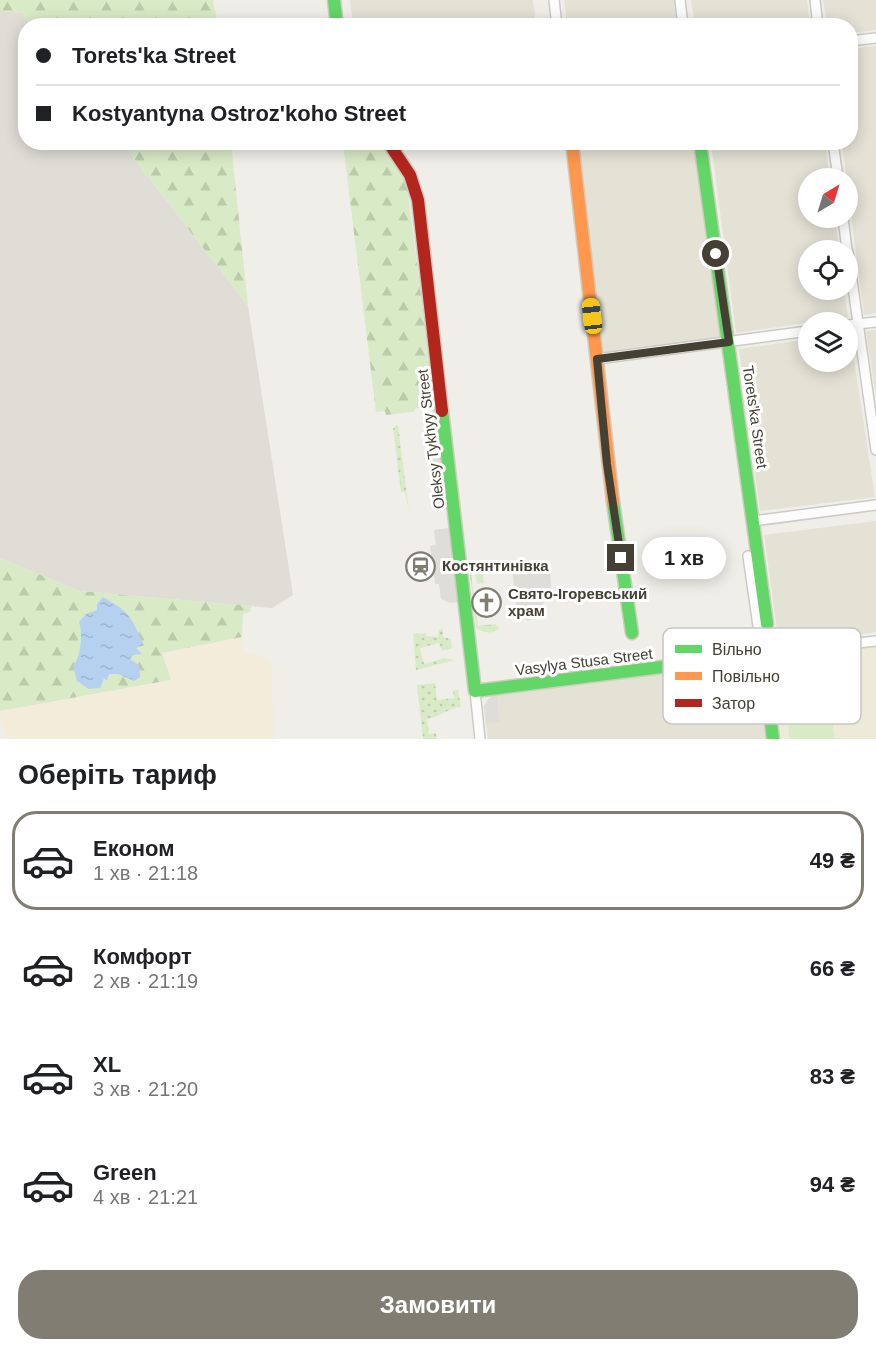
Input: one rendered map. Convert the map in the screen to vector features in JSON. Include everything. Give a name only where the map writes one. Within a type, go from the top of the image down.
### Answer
[{"type":"street","points":[[334,0],[336,18]]},
{"type":"street","points":[[554,0],[556,18]]},
{"type":"street","points":[[680,0],[682,18]]},
{"type":"street","points":[[815,0],[817,18]]},
{"type":"street","points":[[858,39],[876,38]]},
{"type":"street","name":"Oleksy Tykhyy Street","points":[[393,150],[410,175],[418,200],[480,739]]},
{"type":"street","points":[[573,150],[607,464],[632,633]]},
{"type":"street","name":"Toretsʹka Street","points":[[701,150],[767,624]]},
{"type":"street","points":[[834,150],[837,168]]},
{"type":"street","points":[[858,324],[876,322]]},
{"type":"street","points":[[597,359],[798,332]]},
{"type":"street","points":[[858,356],[876,450]]},
{"type":"street","points":[[753,520],[876,505]]},
{"type":"street","points":[[748,556],[758,628]]},
{"type":"street","name":"Vasylya Stusa Street","points":[[861,643],[876,641]]},
{"type":"street","name":"Vasylya Stusa Street","points":[[475,691],[663,667]]},
{"type":"street","points":[[771,724],[773,739]]},
{"type":"shaded area","points":[[350,0],[533,0],[535,18],[352,18]]},
{"type":"shaded area","points":[[564,0],[675,0],[677,18],[566,18]]},
{"type":"shaded area","points":[[691,0],[807,0],[809,18],[694,18]]},
{"type":"shaded area","points":[[823,0],[876,0],[876,30],[858,32],[858,18],[826,18]]},
{"type":"shaded area","points":[[0,11],[22,13],[26,18],[18,18],[18,150],[127,150],[248,306],[293,595],[272,608],[79,591],[0,558]]},
{"type":"shaded area","points":[[876,46],[876,313],[864,315],[858,268],[858,240],[854,240],[853,228],[858,228],[858,168],[845,168],[843,150],[858,150],[858,48]]},
{"type":"shaded area","points":[[577,150],[696,150],[723,339],[600,356]]},
{"type":"shaded area","points":[[712,150],[826,150],[829,168],[798,168],[798,228],[836,228],[838,240],[798,240],[798,300],[845,300],[847,312],[798,312],[798,324],[736,333]]},
{"type":"shaded area","points":[[876,330],[876,397],[866,331]]},
{"type":"shaded area","points":[[798,340],[798,372],[856,372],[875,497],[760,511],[739,349]]},
{"type":"shaded area","points":[[435,407],[447,509],[439,510],[427,422],[427,416]]},
{"type":"shaded area","points":[[876,521],[876,632],[861,634],[861,628],[777,628],[764,535]]},
{"type":"shaded area","points":[[449,528],[458,602],[450,603],[441,599],[439,584],[435,584],[430,546],[436,545],[434,530]]},
{"type":"shaded area","points":[[543,562],[550,570],[551,588],[539,612],[528,621],[517,612],[512,567]]},
{"type":"shaded area","points":[[242,637],[242,648],[246,653],[271,660],[274,739],[8,739],[0,722],[0,711],[170,681],[162,653]]},
{"type":"shaded area","points":[[876,646],[876,739],[778,739],[776,724],[861,724],[861,648]]},
{"type":"shaded area","points":[[663,673],[663,724],[764,724],[766,739],[488,739],[484,706],[489,698],[495,695]]},
{"type":"shaded area","points":[[497,695],[499,722],[486,724],[484,706],[489,698]]},
{"type":"green space","points":[[0,0],[213,0],[217,18],[26,18],[22,13],[0,11]]},
{"type":"green space","points":[[127,150],[232,150],[248,306]]},
{"type":"green space","points":[[344,150],[387,150],[407,184],[434,398],[424,408],[416,408],[414,412],[386,415],[385,411],[376,412]]},
{"type":"green space","points":[[398,425],[409,511],[405,492],[401,492],[393,428]]},
{"type":"green space","points":[[0,558],[79,591],[252,606],[250,612],[243,614],[242,637],[162,653],[171,680],[0,711]]},
{"type":"green space","points":[[481,565],[484,583],[477,584],[475,573],[471,574],[478,626],[495,624],[500,628],[491,632],[476,628],[470,573],[475,567]]},
{"type":"green space","points":[[443,629],[443,637],[451,639],[452,648],[442,651],[439,643],[420,648],[424,664],[444,658],[455,660],[416,670],[413,634],[426,633],[426,636],[438,637],[439,630]]},
{"type":"green space","points":[[435,683],[437,700],[454,698],[453,690],[458,690],[461,707],[427,719],[429,734],[436,733],[437,739],[423,739],[417,685]]},
{"type":"green space","points":[[832,724],[835,739],[790,739],[788,725]]},
{"type":"water","points":[[103,597],[129,616],[144,645],[136,648],[142,654],[133,655],[130,659],[139,665],[140,677],[134,681],[118,674],[109,674],[107,681],[104,678],[100,688],[89,689],[77,681],[73,666],[78,657],[80,645],[79,622],[86,614],[97,610],[97,604]]},
{"type":"traffic: fast","points":[[334,0],[336,18]]},
{"type":"traffic: fast","points":[[701,150],[767,624]]},
{"type":"traffic: fast","points":[[442,411],[475,691],[663,667]]},
{"type":"traffic: fast","points":[[613,502],[632,633]]},
{"type":"traffic: fast","points":[[771,724],[773,739]]},
{"type":"traffic: slow","points":[[573,150],[613,502]]},
{"type":"traffic: jam","points":[[393,150],[410,175],[418,200],[442,411]]},
{"type":"place","name":"Костянтинівка","points":[[421,566]]},
{"type":"place","name":"Свято-Ігоревський храм","points":[[487,603]]},
{"type":"route","points":[[621,558],[607,464],[597,359],[729,342],[716,254]]}]
